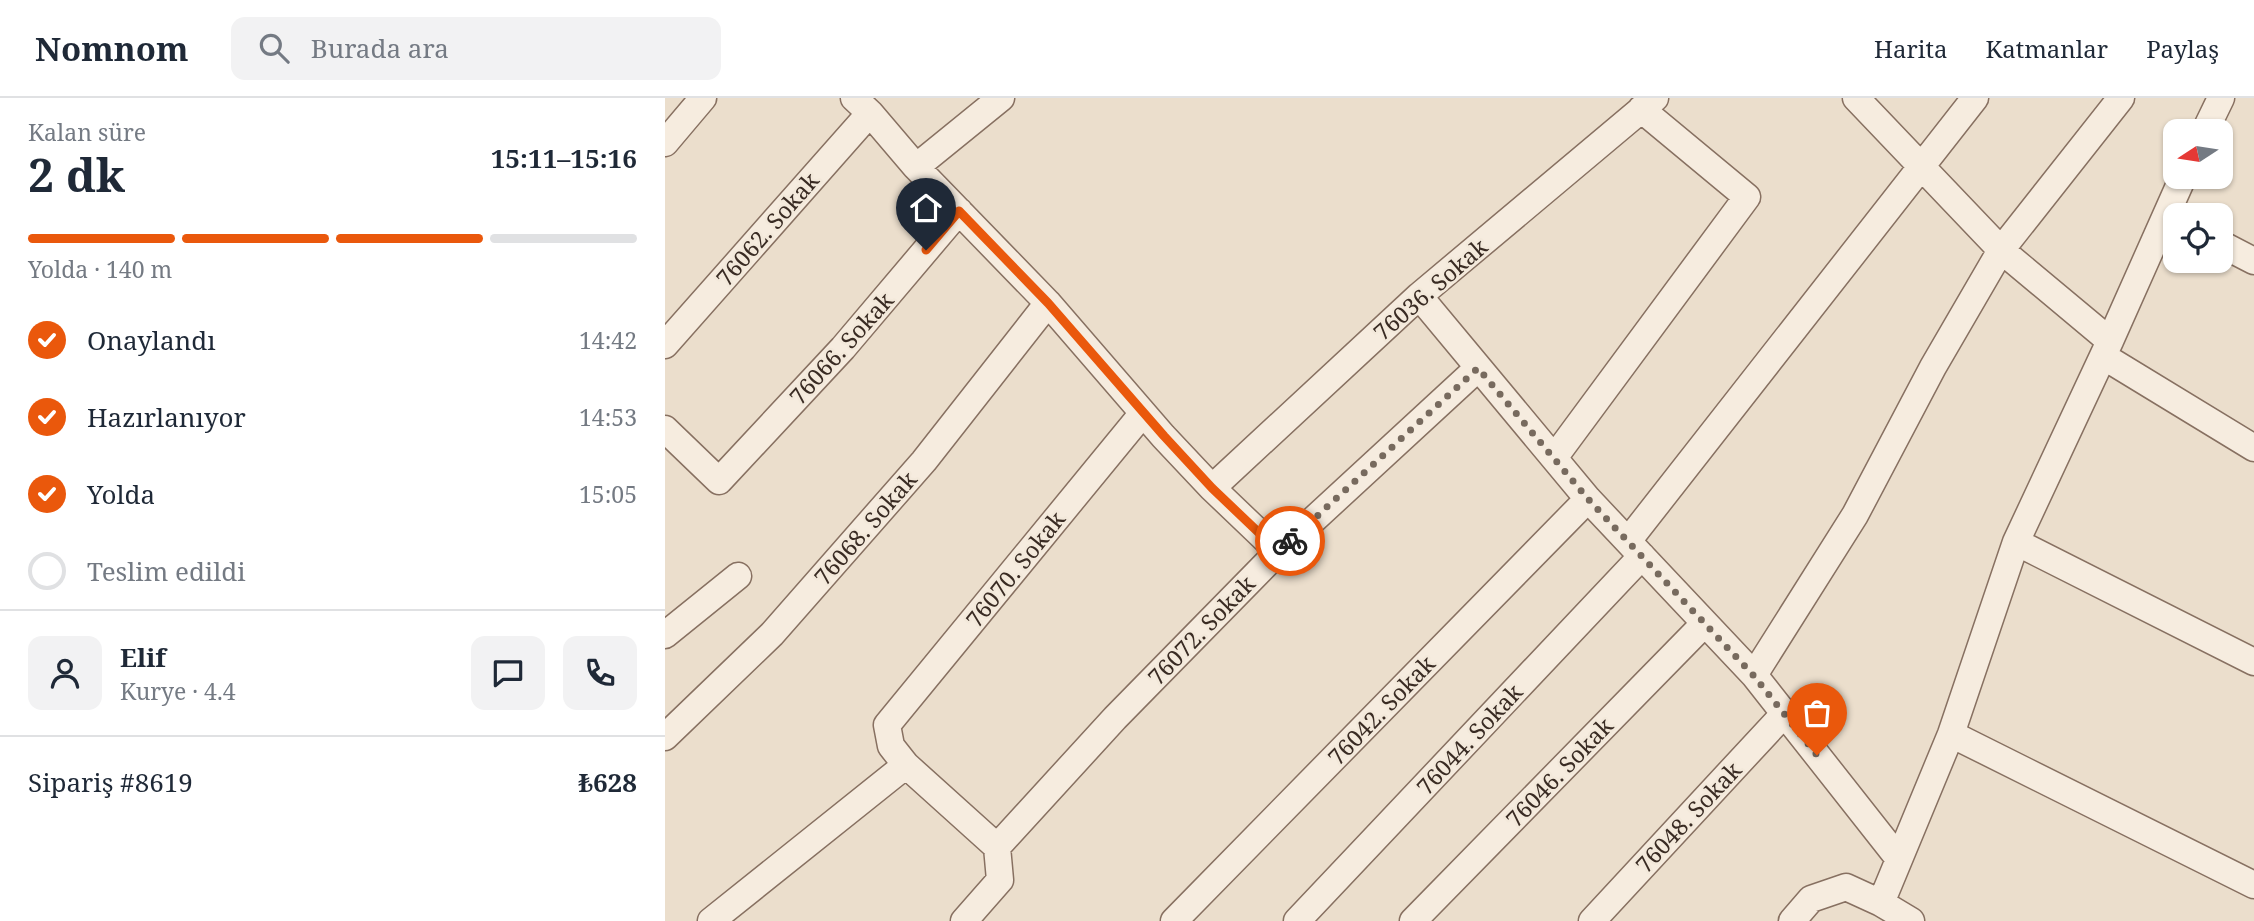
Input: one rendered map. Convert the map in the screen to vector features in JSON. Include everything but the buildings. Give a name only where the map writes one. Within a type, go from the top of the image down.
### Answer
[{"type":"street","points":[[665,143],[703,98]]},
{"type":"street","points":[[916,167],[1001,98]]},
{"type":"street","points":[[1856,98],[2001,250],[2106,349],[2254,448]]},
{"type":"street","name":"76044. Sokak","points":[[1297,921],[1635,548],[1921,164],[1975,98]]},
{"type":"street","points":[[1754,676],[1855,515],[1933,367],[2001,250],[2121,98]]},
{"type":"street","points":[[2211,119],[2221,98]]},
{"type":"street","points":[[1554,458],[1748,197],[1648,104]]},
{"type":"street","name":"76036. Sokak","points":[[1212,488],[1419,296],[1648,104]]},
{"type":"street","points":[[862,106],[916,167],[1048,303],[1212,488],[1278,551]]},
{"type":"street","name":"76062. Sokak","points":[[665,345],[862,106]]},
{"type":"street","name":"76066. Sokak","points":[[668,438],[719,481],[843,348],[959,211]]},
{"type":"street","points":[[1881,903],[1951,734],[2017,542],[2163,231]]},
{"type":"street","points":[[2233,250],[2254,261]]},
{"type":"street","points":[[1419,296],[1588,499],[1754,676],[1899,859]]},
{"type":"street","name":"76068. Sokak","points":[[665,737],[772,634],[906,481],[1048,303]]},
{"type":"street","name":"76072. Sokak","points":[[997,847],[1115,718],[1278,551],[1478,368]]},
{"type":"street","name":"76070. Sokak","points":[[906,765],[891,746],[887,725],[1143,413]]},
{"type":"street","name":"76042. Sokak","points":[[1174,921],[1588,499]]},
{"type":"street","points":[[2017,542],[2254,662]]},
{"type":"street","points":[[665,635],[738,576]]},
{"type":"street","name":"76046. Sokak","points":[[1412,921],[1705,623]]},
{"type":"street","name":"76048. Sokak","points":[[1592,921],[1784,714]]},
{"type":"street","points":[[1951,734],[2254,885]]},
{"type":"street","points":[[711,921],[906,765],[997,847],[1000,880],[964,921]]},
{"type":"street","points":[[1792,921],[1811,899],[1846,887],[1881,903],[1910,921]]},
{"type":"way so far","points":[[1290,541],[1478,368],[1588,499],[1754,676],[1817,755]]},
{"type":"route","points":[[926,250],[959,211],[1048,303],[1212,488],[1278,551],[1290,541]]}]
